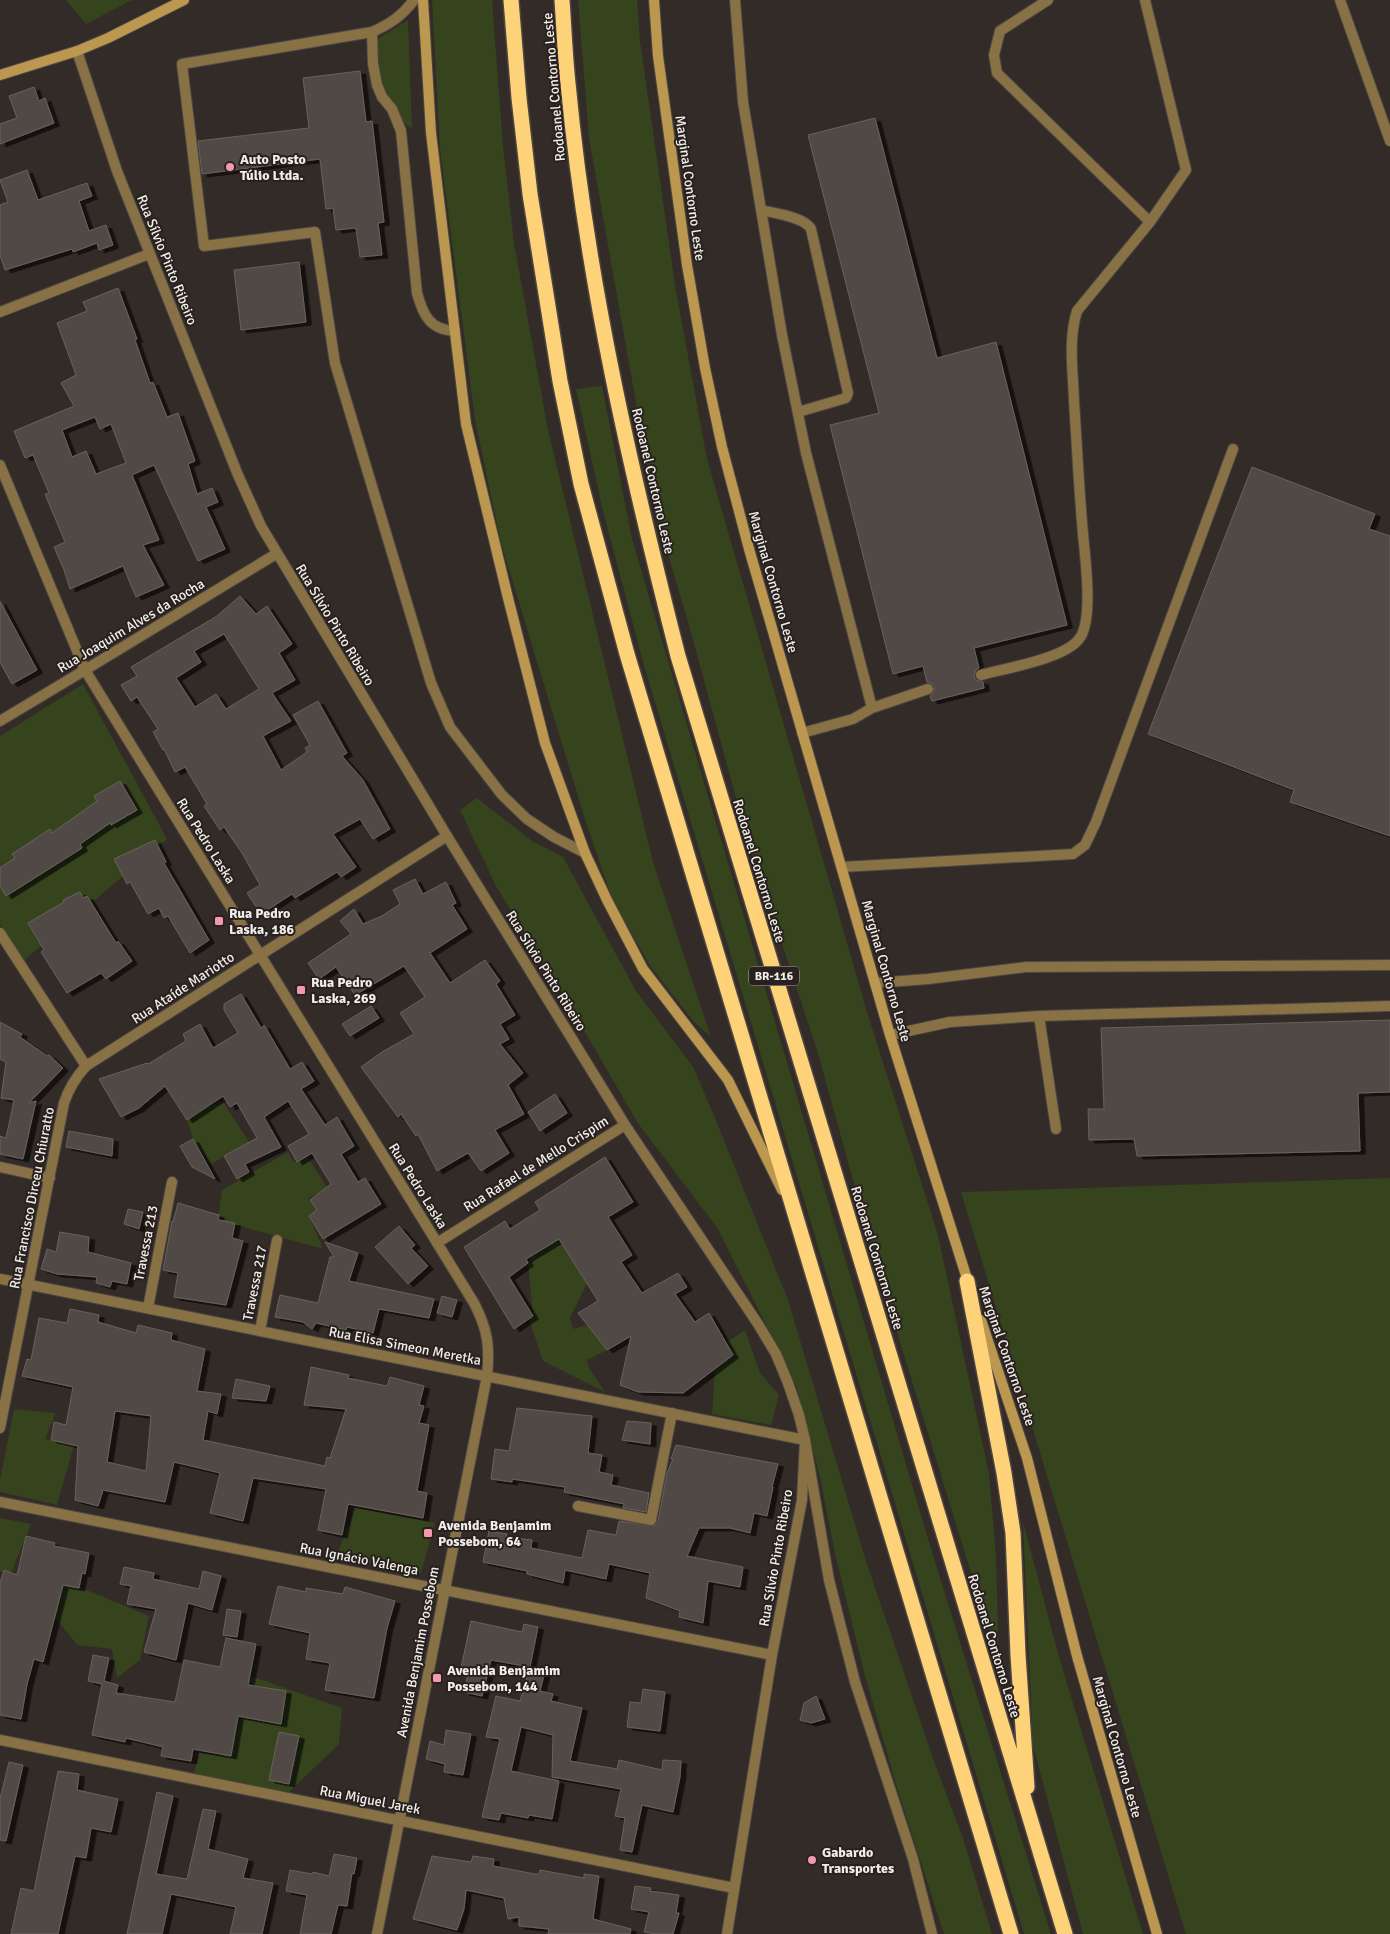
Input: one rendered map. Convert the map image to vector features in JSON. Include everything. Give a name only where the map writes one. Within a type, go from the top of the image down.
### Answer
[{"type":"highway","points":[[511,0],[519,98],[530,194],[560,381],[581,484],[629,663],[1011,1934]]},
{"type":"highway","name":"Rodoanel Contorno Leste","points":[[562,0],[568,83],[579,177],[597,292],[650,547],[678,656],[1065,1934]]},
{"type":"highway","points":[[967,1281],[1004,1473],[1013,1534],[1028,1814]]},
{"type":"main road","points":[[0,75],[78,51],[184,0]]},
{"type":"main road","points":[[423,0],[431,132],[466,424],[545,743],[585,853],[607,900],[644,969],[728,1080],[797,1220]]},
{"type":"main road","name":"Marginal Contorno Leste","points":[[654,0],[658,56],[687,265],[705,368],[722,448],[749,549],[890,1035],[967,1281],[1027,1458],[1077,1656],[1157,1934]]},
{"type":"street","points":[[414,0],[404,13],[390,25],[372,32],[182,64],[204,246],[315,232],[335,363],[431,683],[450,727],[502,795],[527,819],[554,837],[585,853]]},
{"type":"street","points":[[735,0],[743,102],[782,335],[806,453],[872,708]]},
{"type":"street","points":[[1048,0],[1000,31],[994,55],[997,73],[1150,222]]},
{"type":"street","points":[[981,675],[1063,652],[1080,638],[1087,610],[1087,577],[1071,348],[1073,325],[1077,311],[1150,222],[1186,170],[1145,0]]},
{"type":"street","points":[[1340,0],[1390,142]]},
{"type":"street","points":[[372,32],[373,64],[377,85],[382,98],[392,109],[397,119],[402,136],[417,293],[421,310],[436,327],[445,331],[455,331]]},
{"type":"street","name":"Rua Sílvio Pinto Ribeiro","points":[[78,51],[117,171],[149,254],[249,501],[276,554],[625,1125],[758,1324],[776,1354],[788,1383],[805,1440],[802,1500],[772,1655],[727,1934]]},
{"type":"street","points":[[761,210],[806,223],[811,229],[848,393],[846,398],[798,412]]},
{"type":"street","points":[[0,312],[149,254]]},
{"type":"street","points":[[842,867],[1073,854],[1085,846],[1096,822],[1233,449]]},
{"type":"street","name":"Rua Pedro Laska","points":[[0,465],[85,670],[483,1320],[488,1338],[487,1376]]},
{"type":"street","name":"Rua Joaquim Alves da Rocha","points":[[0,722],[276,554]]},
{"type":"street","points":[[802,733],[853,719],[872,708],[928,689]]},
{"type":"street","name":"Rua Ataíde Mariotto","points":[[86,1066],[447,836]]},
{"type":"street","points":[[0,933],[86,1066]]},
{"type":"street","points":[[875,983],[928,979],[1026,966],[1390,965]]},
{"type":"street","points":[[890,1035],[950,1022],[1039,1016],[1390,1006]]},
{"type":"street","points":[[1039,1016],[1056,1129]]},
{"type":"street","name":"Rua Francisco Dirceu Chiuratto","points":[[0,1428],[64,1103],[76,1076],[86,1066]]},
{"type":"street","name":"Rua Rafael de Mello Crispim","points":[[437,1243],[625,1125]]},
{"type":"street","points":[[0,1168],[50,1178]]},
{"type":"street","name":"Travessa 213","points":[[148,1308],[172,1182]]},
{"type":"street","name":"Travessa 217","points":[[260,1331],[277,1240]]},
{"type":"street","name":"Rua Elisa Simeon Meretka","points":[[0,1279],[805,1440]]},
{"type":"street","name":"Avenida Benjamim Possebom","points":[[377,1934],[487,1376]]},
{"type":"street","points":[[578,1506],[652,1520],[672,1413]]},
{"type":"street","points":[[805,1440],[829,1580],[855,1682],[913,1859],[932,1934]]},
{"type":"street","name":"Rua Ignácio Valenga","points":[[0,1502],[772,1655]]},
{"type":"street","name":"Rua Miguel Jarek","points":[[0,1740],[734,1888]]},
{"type":"green space","points":[[66,0],[132,0],[86,24]]},
{"type":"green space","points":[[432,0],[492,0],[503,145],[514,243],[548,430],[653,862],[711,1037],[694,1022],[651,967],[612,899],[583,813],[501,543],[475,420],[440,149]]},
{"type":"green space","points":[[578,0],[637,0],[640,41],[675,285],[707,459],[867,1012],[938,1235],[989,1474],[996,1555],[999,1663],[881,1281],[817,1050],[747,838],[690,629],[655,510],[589,138]]},
{"type":"green space","points":[[408,20],[412,129],[395,111],[383,89],[377,51],[378,39]]},
{"type":"green space","points":[[602,386],[632,539],[932,1552],[1051,1934],[1024,1934],[643,662],[603,511],[576,389]]},
{"type":"green space","points":[[83,684],[167,839],[23,961],[0,924],[0,736]]},
{"type":"green space","points":[[477,798],[532,841],[563,857],[636,991],[693,1067],[788,1300],[866,1561],[935,1764],[963,1838],[992,1934],[944,1934],[897,1788],[864,1672],[835,1554],[820,1477],[796,1385],[718,1229],[637,1122],[581,1025],[496,886],[460,810]]},
{"type":"green space","points":[[223,1102],[249,1142],[211,1164],[193,1139],[187,1120],[211,1105]]},
{"type":"green space","points":[[288,1152],[294,1163],[307,1156],[328,1189],[308,1198],[317,1210],[309,1216],[323,1249],[218,1220],[222,1190]]},
{"type":"green space","points":[[1390,1178],[1390,1934],[1186,1934],[961,1192]]},
{"type":"green space","points":[[559,1239],[587,1283],[570,1318],[573,1329],[587,1325],[607,1350],[587,1360],[589,1368],[605,1392],[543,1361],[529,1319],[533,1316],[528,1263],[531,1255]]},
{"type":"green space","points":[[745,1330],[760,1373],[779,1395],[771,1425],[712,1414],[715,1368],[733,1355],[726,1343]]},
{"type":"green space","points":[[14,1409],[56,1413],[45,1439],[74,1445],[57,1505],[0,1492],[0,1480]]},
{"type":"green space","points":[[356,1508],[435,1523],[421,1573],[336,1557]]},
{"type":"green space","points":[[0,1518],[31,1524],[11,1573],[0,1572]]},
{"type":"green space","points":[[1023,1522],[1059,1657],[1143,1934],[1083,1934],[1033,1745]]},
{"type":"green space","points":[[51,1575],[149,1616],[140,1660],[117,1678],[112,1649],[77,1645],[45,1604]]},
{"type":"green space","points":[[254,1677],[342,1708],[339,1744],[287,1794],[193,1777],[199,1753],[231,1756],[236,1730],[209,1727],[226,1696]]},
{"type":"building","name":"Auto Posto Túlio Ltda.","points":[[360,71],[366,122],[372,121],[384,222],[378,223],[382,255],[360,257],[356,228],[336,230],[333,208],[326,209],[320,159],[202,174],[198,141],[309,128],[303,78]]},
{"type":"building","points":[[34,87],[39,101],[45,98],[54,123],[0,144],[0,124],[17,118],[9,96]]},
{"type":"building","points":[[875,118],[937,358],[996,342],[1067,625],[974,648],[979,668],[974,676],[976,680],[983,682],[984,688],[932,701],[930,696],[935,687],[927,682],[923,666],[893,674],[830,425],[879,413],[808,135]]},
{"type":"building","points":[[27,170],[38,200],[87,183],[92,196],[79,201],[89,231],[106,225],[113,245],[99,250],[97,243],[73,252],[72,249],[5,270],[0,255],[0,205],[8,202],[0,180]]},
{"type":"building","points":[[299,262],[306,322],[241,330],[234,270]]},
{"type":"building","points":[[118,288],[137,339],[135,340],[150,383],[153,382],[167,417],[178,413],[195,461],[188,464],[197,494],[212,488],[218,502],[206,507],[225,549],[198,561],[154,465],[132,475],[159,540],[143,545],[164,585],[136,597],[123,566],[70,589],[54,547],[65,542],[45,494],[49,493],[33,455],[25,458],[14,431],[74,406],[61,383],[76,375],[57,323],[87,311],[83,302]],"holes":[[[95,417],[100,429],[111,424],[126,463],[96,474],[86,451],[72,457],[62,430]]]},
{"type":"building","points":[[1252,467],[1375,514],[1369,529],[1390,536],[1390,836],[1290,802],[1294,790],[1148,734]]},
{"type":"building","points":[[240,596],[256,614],[267,606],[292,644],[279,653],[295,680],[272,693],[291,721],[263,736],[281,770],[307,752],[305,748],[310,745],[293,715],[318,701],[347,753],[342,756],[363,780],[390,829],[373,839],[360,819],[333,834],[356,867],[341,877],[337,872],[295,898],[292,894],[261,914],[247,893],[260,885],[242,853],[224,827],[220,830],[204,806],[207,804],[185,767],[175,772],[153,732],[158,729],[137,697],[131,701],[121,685],[137,676],[131,667],[217,616]],"holes":[[[224,634],[259,689],[226,709],[216,694],[195,707],[176,678],[201,662],[194,651]]]},
{"type":"building","points":[[0,601],[37,670],[12,684],[0,662]]},
{"type":"building","points":[[120,781],[137,810],[111,825],[110,823],[80,844],[82,848],[6,896],[0,886],[0,868],[15,858],[12,854],[50,829],[52,833],[97,801],[94,796]]},
{"type":"building","points":[[155,840],[166,862],[164,863],[209,940],[190,953],[168,916],[164,918],[159,908],[148,914],[130,882],[127,884],[114,859]]},
{"type":"building","points":[[415,879],[423,894],[446,882],[456,903],[452,905],[467,929],[430,953],[450,983],[485,960],[500,981],[496,984],[515,1015],[500,1024],[509,1039],[500,1044],[523,1073],[508,1085],[524,1114],[495,1130],[509,1153],[481,1171],[468,1153],[437,1171],[418,1134],[416,1136],[401,1114],[398,1117],[361,1067],[382,1052],[414,1034],[400,1013],[425,997],[404,966],[355,995],[336,967],[319,979],[308,963],[351,934],[340,921],[354,909],[363,924],[382,916],[400,904],[393,890]]},
{"type":"building","points":[[80,892],[83,898],[87,896],[116,943],[118,941],[132,961],[106,979],[101,973],[67,993],[41,952],[44,950],[28,923],[64,902],[63,900]]},
{"type":"building","points":[[241,994],[261,1028],[264,1025],[290,1069],[302,1062],[314,1081],[301,1089],[325,1125],[337,1117],[354,1146],[341,1154],[358,1182],[365,1178],[381,1204],[323,1239],[309,1216],[317,1210],[310,1200],[331,1184],[312,1153],[297,1162],[288,1146],[309,1134],[288,1101],[264,1117],[281,1147],[245,1164],[249,1172],[237,1179],[224,1156],[257,1138],[237,1103],[230,1107],[223,1096],[187,1120],[165,1086],[139,1108],[121,1117],[99,1079],[148,1064],[186,1041],[183,1034],[200,1024],[213,1048],[238,1033],[224,1010],[224,1004]]},
{"type":"building","points":[[371,1006],[379,1018],[350,1036],[342,1024]]},
{"type":"building","points":[[1390,1020],[1390,1092],[1358,1093],[1360,1151],[1137,1156],[1134,1139],[1089,1140],[1088,1109],[1104,1109],[1101,1028]]},
{"type":"building","points":[[0,1022],[22,1034],[20,1037],[47,1056],[49,1055],[63,1068],[29,1103],[36,1101],[23,1159],[0,1154],[0,1136],[6,1138],[14,1100],[1,1098],[6,1062],[0,1059]]},
{"type":"building","points":[[555,1094],[567,1113],[540,1131],[528,1112]]},
{"type":"building","points":[[69,1131],[113,1139],[112,1156],[66,1147]]},
{"type":"building","points":[[193,1139],[215,1179],[192,1167],[180,1146]]},
{"type":"building","points":[[605,1157],[633,1202],[608,1217],[632,1255],[621,1262],[642,1293],[678,1273],[687,1287],[675,1294],[695,1322],[709,1313],[733,1355],[683,1393],[638,1392],[620,1385],[631,1336],[607,1350],[578,1313],[598,1301],[559,1239],[526,1259],[528,1263],[509,1277],[533,1316],[514,1329],[464,1247],[505,1221],[510,1229],[540,1210],[535,1202]]},
{"type":"building","points":[[178,1203],[219,1215],[218,1220],[235,1223],[232,1238],[243,1241],[226,1305],[174,1297],[178,1273],[163,1270],[172,1221]]},
{"type":"building","points":[[128,1209],[143,1212],[139,1229],[124,1224]]},
{"type":"building","points":[[399,1226],[415,1245],[411,1248],[428,1266],[408,1284],[375,1247]]},
{"type":"building","points":[[60,1232],[89,1237],[88,1252],[131,1263],[127,1284],[112,1281],[110,1287],[96,1283],[97,1277],[57,1274],[41,1269],[47,1249],[56,1252]]},
{"type":"building","points":[[325,1242],[358,1253],[349,1281],[434,1299],[429,1318],[379,1309],[373,1333],[347,1327],[346,1330],[316,1323],[312,1329],[303,1322],[275,1317],[280,1295],[318,1303],[330,1257],[334,1257]]},
{"type":"building","points":[[442,1296],[457,1300],[452,1317],[437,1313]]},
{"type":"building","points":[[70,1309],[99,1315],[98,1322],[136,1333],[138,1325],[172,1333],[171,1340],[205,1349],[197,1391],[221,1394],[217,1414],[208,1411],[203,1440],[325,1466],[327,1457],[330,1458],[346,1409],[304,1405],[311,1367],[349,1375],[348,1378],[387,1386],[390,1377],[424,1386],[419,1405],[424,1406],[419,1423],[429,1425],[417,1491],[427,1493],[423,1518],[348,1504],[342,1535],[318,1530],[326,1489],[253,1478],[243,1521],[210,1513],[220,1473],[174,1462],[165,1502],[103,1490],[98,1506],[75,1500],[78,1446],[51,1440],[54,1422],[66,1425],[73,1387],[22,1376],[27,1359],[31,1360],[39,1318],[67,1323]],"holes":[[[115,1411],[151,1416],[146,1471],[107,1462]]]},
{"type":"building","points":[[236,1379],[270,1386],[266,1401],[232,1398]]},
{"type":"building","points":[[517,1408],[592,1416],[588,1453],[602,1455],[599,1472],[613,1475],[611,1485],[649,1493],[646,1512],[623,1508],[624,1504],[564,1492],[565,1487],[512,1479],[512,1482],[491,1479],[495,1449],[509,1451]]},
{"type":"building","points":[[627,1421],[651,1423],[650,1444],[622,1440]]},
{"type":"building","points":[[676,1445],[778,1464],[767,1516],[754,1513],[750,1533],[730,1528],[699,1528],[687,1556],[743,1567],[740,1587],[708,1581],[703,1623],[679,1617],[680,1611],[646,1598],[650,1573],[609,1564],[606,1579],[565,1570],[563,1583],[527,1574],[527,1571],[483,1562],[489,1531],[507,1534],[506,1537],[532,1540],[531,1548],[582,1558],[588,1530],[616,1535],[619,1521],[654,1526],[658,1521],[667,1473]]},
{"type":"building","points":[[26,1536],[55,1543],[54,1546],[89,1553],[85,1574],[82,1573],[79,1588],[63,1585],[43,1662],[34,1659],[27,1684],[21,1719],[0,1715],[0,1583],[4,1570],[17,1575]]},
{"type":"building","points":[[124,1567],[154,1573],[153,1579],[199,1589],[203,1571],[221,1576],[212,1610],[188,1603],[176,1660],[144,1652],[156,1609],[127,1604],[131,1586],[120,1584]]},
{"type":"building","points":[[278,1586],[306,1592],[306,1588],[343,1594],[345,1587],[395,1601],[387,1628],[374,1698],[325,1690],[330,1663],[306,1659],[310,1633],[269,1624]]},
{"type":"building","points":[[227,1609],[241,1611],[237,1637],[223,1635]]},
{"type":"building","points":[[471,1621],[522,1632],[524,1624],[538,1627],[530,1667],[491,1660],[482,1696],[464,1692],[469,1670],[461,1668]]},
{"type":"building","points":[[226,1638],[256,1644],[248,1685],[286,1691],[281,1724],[238,1716],[231,1756],[193,1749],[191,1761],[161,1756],[163,1747],[126,1738],[125,1742],[92,1735],[102,1684],[88,1681],[93,1655],[109,1658],[104,1681],[118,1685],[116,1693],[175,1702],[184,1660],[220,1667]]},
{"type":"building","points":[[530,1667],[545,1671],[540,1691],[553,1694],[551,1701],[582,1708],[570,1761],[617,1769],[619,1760],[662,1770],[663,1760],[681,1761],[673,1812],[642,1805],[632,1852],[620,1850],[625,1818],[615,1816],[621,1789],[552,1777],[553,1735],[521,1727],[511,1771],[559,1781],[552,1819],[529,1815],[528,1818],[501,1813],[499,1820],[482,1817],[500,1739],[486,1737],[496,1696],[520,1701]]},
{"type":"building","points":[[643,1689],[665,1692],[660,1731],[627,1727],[630,1702],[641,1703]]},
{"type":"building","points":[[816,1696],[825,1719],[811,1723],[800,1720],[804,1703]]},
{"type":"building","points":[[446,1730],[471,1734],[463,1775],[444,1772],[445,1764],[426,1759],[430,1741],[444,1745]]},
{"type":"building","points":[[279,1732],[299,1736],[289,1784],[269,1780]]},
{"type":"building","points":[[9,1762],[23,1765],[6,1841],[0,1840],[0,1799]]},
{"type":"building","points":[[58,1771],[79,1774],[77,1790],[118,1799],[111,1832],[91,1828],[86,1858],[75,1856],[58,1934],[11,1934],[21,1888],[34,1891]]},
{"type":"building","points":[[157,1792],[173,1796],[156,1874],[187,1879],[203,1809],[216,1811],[208,1849],[248,1859],[243,1878],[273,1883],[262,1934],[230,1934],[236,1907],[171,1894],[162,1934],[127,1934]]},
{"type":"building","points":[[334,1854],[357,1858],[354,1874],[352,1873],[347,1906],[338,1905],[331,1934],[300,1934],[307,1895],[286,1891],[290,1870],[312,1874],[313,1872],[329,1876]]},
{"type":"building","points":[[432,1856],[471,1862],[473,1856],[494,1859],[493,1866],[535,1874],[539,1874],[540,1870],[584,1878],[584,1874],[599,1876],[593,1919],[631,1929],[630,1934],[548,1934],[549,1929],[519,1926],[519,1917],[508,1919],[504,1898],[466,1890],[464,1909],[457,1930],[413,1919]]},
{"type":"building","points":[[635,1886],[651,1888],[650,1891],[679,1895],[676,1913],[679,1913],[673,1934],[644,1932],[649,1912],[631,1909]]},
{"type":"place","name":"Auto Posto Túlio Ltda.","points":[[230,167]]},
{"type":"place","name":"Rua Pedro Laska, 186","points":[[219,921]]},
{"type":"place","name":"Rua Pedro Laska, 269","points":[[301,990]]},
{"type":"place","name":"Avenida Benjamim Possebom, 64","points":[[428,1533]]},
{"type":"place","name":"Avenida Benjamim Possebom, 144","points":[[437,1678]]},
{"type":"place","name":"Gabardo Transportes","points":[[812,1860]]}]
